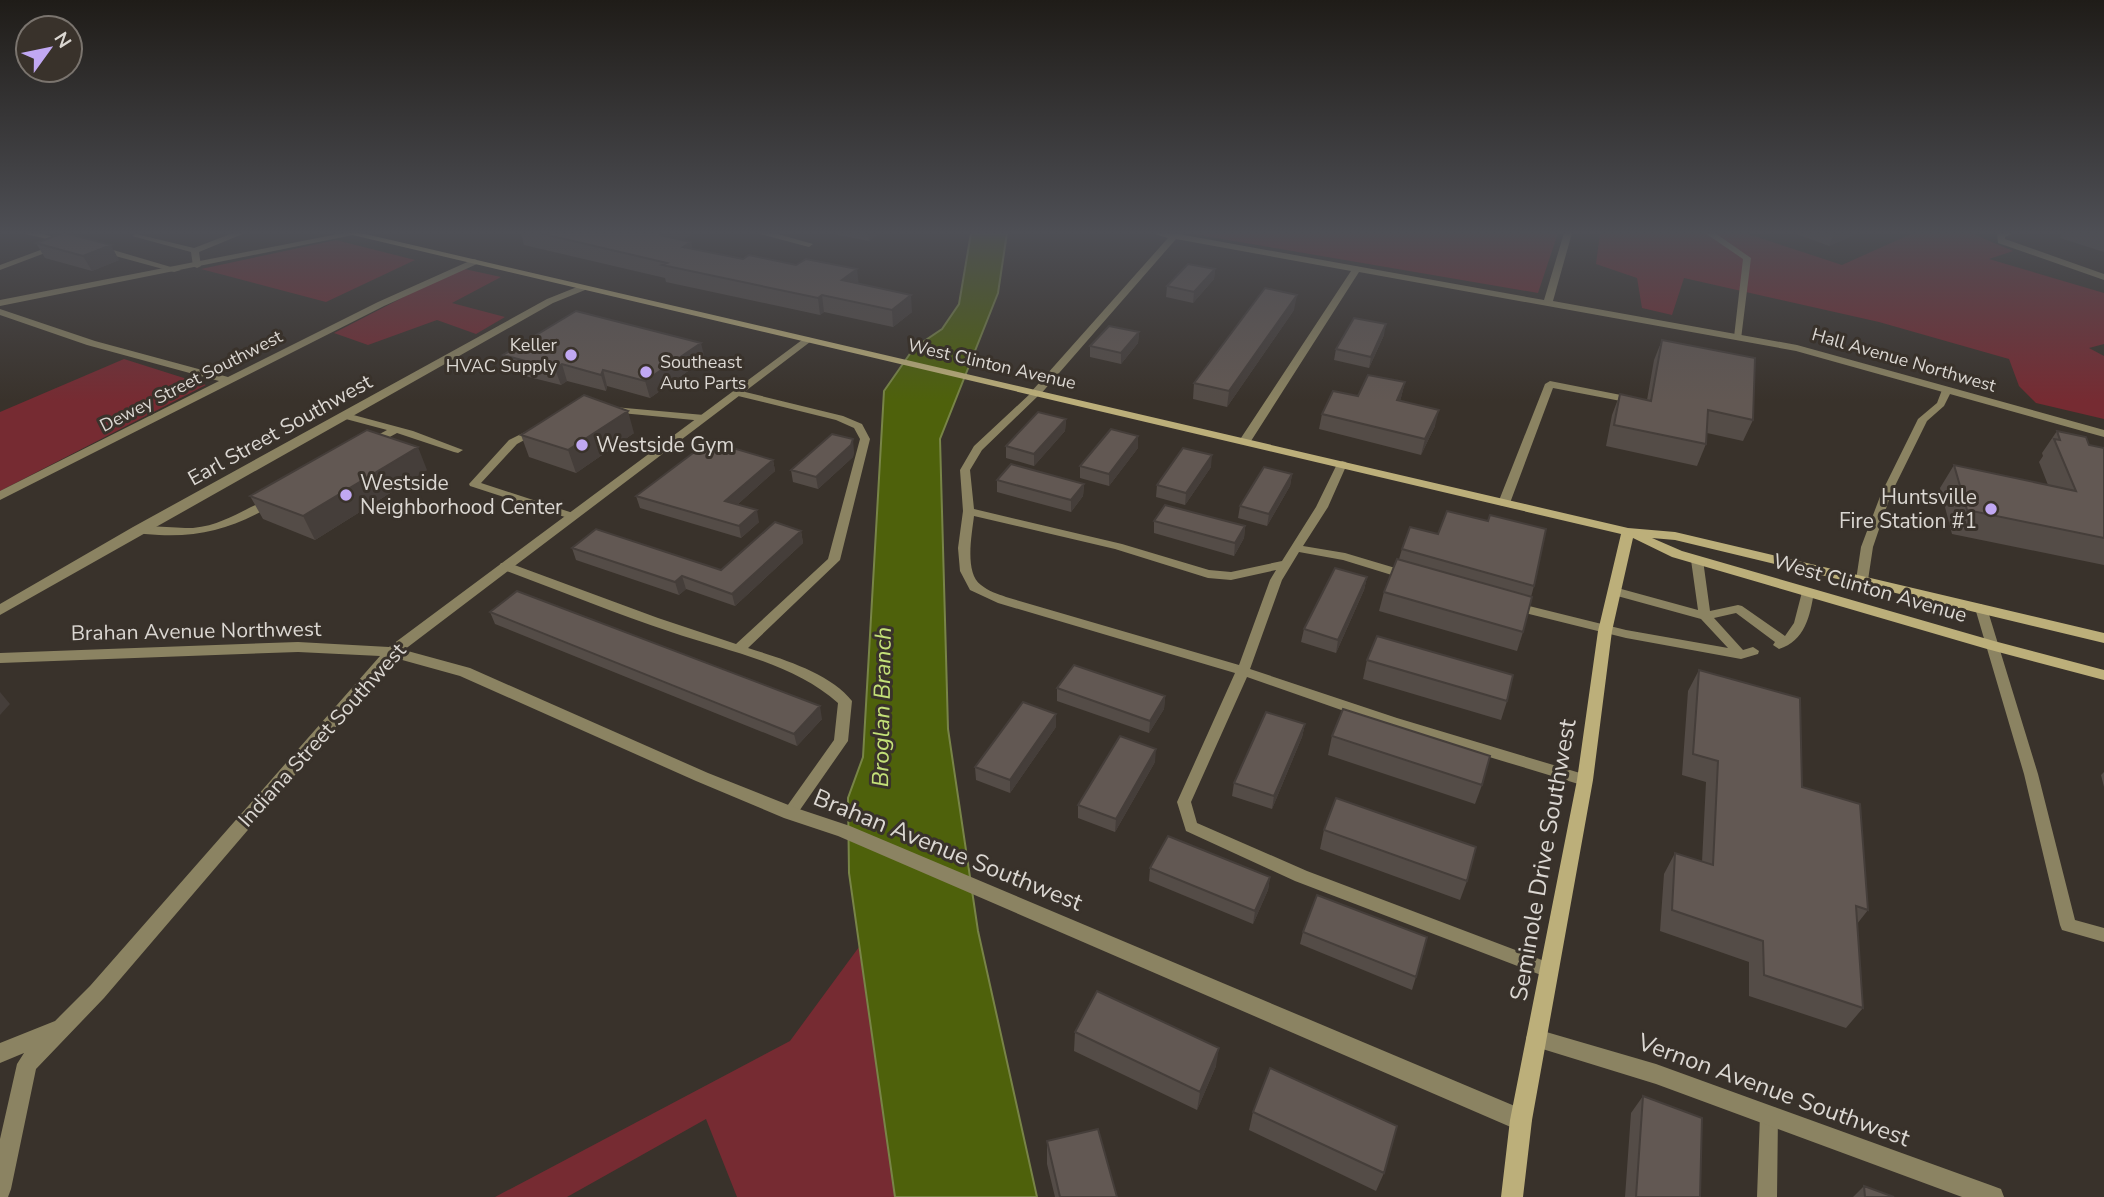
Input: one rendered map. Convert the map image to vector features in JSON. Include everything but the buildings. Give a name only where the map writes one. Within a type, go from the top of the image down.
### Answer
[{"type":"street","points":[[0,303],[76,289]]},
{"type":"street","name":"Dewey Street Southwest","points":[[0,496],[415,289]]},
{"type":"street","name":"Earl Street Southwest","points":[[0,610],[138,530],[550,301],[580,289]]},
{"type":"street","name":"West Clinton Avenue","points":[[586,289],[1628,532],[1675,536],[2104,638]]},
{"type":"street","points":[[1035,394],[1127,289]]},
{"type":"street","points":[[1245,441],[1343,289]]},
{"type":"street","name":"Hall Avenue Northwest","points":[[1474,289],[1797,348],[2104,434]]},
{"type":"street","points":[[1548,302],[1552,289]]},
{"type":"street","points":[[0,312],[91,342],[230,381]]},
{"type":"street","name":"Indiana Street Southwest","points":[[0,1053],[63,1027],[97,992],[392,652],[806,340]]},
{"type":"street","name":"West Clinton Avenue","points":[[1628,532],[1698,560],[1992,646],[2104,675]]},
{"type":"street","name":"Seminole Drive Southwest","points":[[1512,1197],[1521,1120],[1584,780],[1605,631],[1628,532]]},
{"type":"street","name":"Brahan Avenue Northwest","points":[[0,658],[298,647],[392,652]]},
{"type":"street","name":"Brahan Avenue Southwest","points":[[392,652],[465,672],[790,813],[844,831],[1521,1120]]},
{"type":"street","points":[[0,1189],[27,1064],[63,1027]]},
{"type":"street","name":"Vernon Avenue Southwest","points":[[1536,1038],[1656,1074],[1993,1197]]},
{"type":"lane","points":[[1738,337],[1743,289]]},
{"type":"lane","points":[[1504,503],[1550,384],[1626,399]]},
{"type":"lane","points":[[1862,580],[1867,547],[1885,494],[1923,419],[1941,404],[1947,390]]},
{"type":"lane","points":[[737,393],[839,418],[858,426],[865,438],[834,559],[739,649]]},
{"type":"lane","points":[[1035,394],[978,448],[965,470],[969,511],[964,548],[965,571],[974,587],[1002,600],[1243,671],[1392,722],[1584,780]]},
{"type":"lane","points":[[606,410],[704,418]]},
{"type":"lane","points":[[346,416],[458,450]]},
{"type":"lane","points":[[547,424],[513,442],[474,484],[572,516]]},
{"type":"lane","points":[[358,451],[395,429]]},
{"type":"lane","points":[[1342,464],[1322,507],[1276,580],[1243,671],[1184,802],[1191,827],[1301,876],[1549,970]]},
{"type":"lane","points":[[138,530],[186,534],[222,526],[233,523],[279,497]]},
{"type":"lane","points":[[969,511],[1118,546],[1208,574],[1231,576],[1286,564]]},
{"type":"lane","points":[[1296,548],[1345,556],[1423,580]]},
{"type":"lane","points":[[1698,560],[1705,616]]},
{"type":"lane","points":[[505,566],[677,630],[739,649],[833,687],[845,701],[841,741],[790,813]]},
{"type":"lane","points":[[1501,602],[1605,631],[1665,644],[1747,653],[1705,616],[1614,591]]},
{"type":"lane","points":[[1705,616],[1738,609],[1780,644],[1800,627],[1808,592]]},
{"type":"lane","points":[[1981,608],[2031,774],[2068,925],[2104,935]]},
{"type":"lane","points":[[1767,1197],[1769,1115]]},
{"type":"shaded area","points":[[276,289],[354,289],[326,302]]},
{"type":"shaded area","points":[[420,289],[479,289],[452,303],[505,317],[476,334],[437,320],[368,345],[334,333]]},
{"type":"shaded area","points":[[1514,289],[1539,289],[1538,293]]},
{"type":"shaded area","points":[[1639,289],[1680,289],[1672,315],[1642,308]]},
{"type":"shaded area","points":[[1732,289],[2090,289],[2104,293],[2104,344],[2089,348],[2104,356],[2104,419],[2036,403],[2019,386],[2009,359],[1879,322]]},
{"type":"shaded area","points":[[124,359],[206,385],[0,491],[0,412]]},
{"type":"shaded area","points":[[859,947],[895,1197],[737,1197],[706,1119],[567,1197],[495,1197],[790,1041]]},
{"type":"water","name":"Broglan Branch","points":[[962,289],[999,289],[940,439],[948,729],[978,931],[1037,1197],[895,1197],[849,873],[848,798],[863,757],[884,391],[914,348],[942,329],[959,304]]},
{"type":"place","name":"Keller HVAC Supply","points":[[571,355]]},
{"type":"place","name":"Southeast Auto Parts","points":[[646,372]]},
{"type":"place","name":"Westside Gym","points":[[582,445]]},
{"type":"place","name":"Westside Neighborhood Center","points":[[346,495]]},
{"type":"place","name":"Huntsville Fire Station #1","points":[[1991,509]]}]
